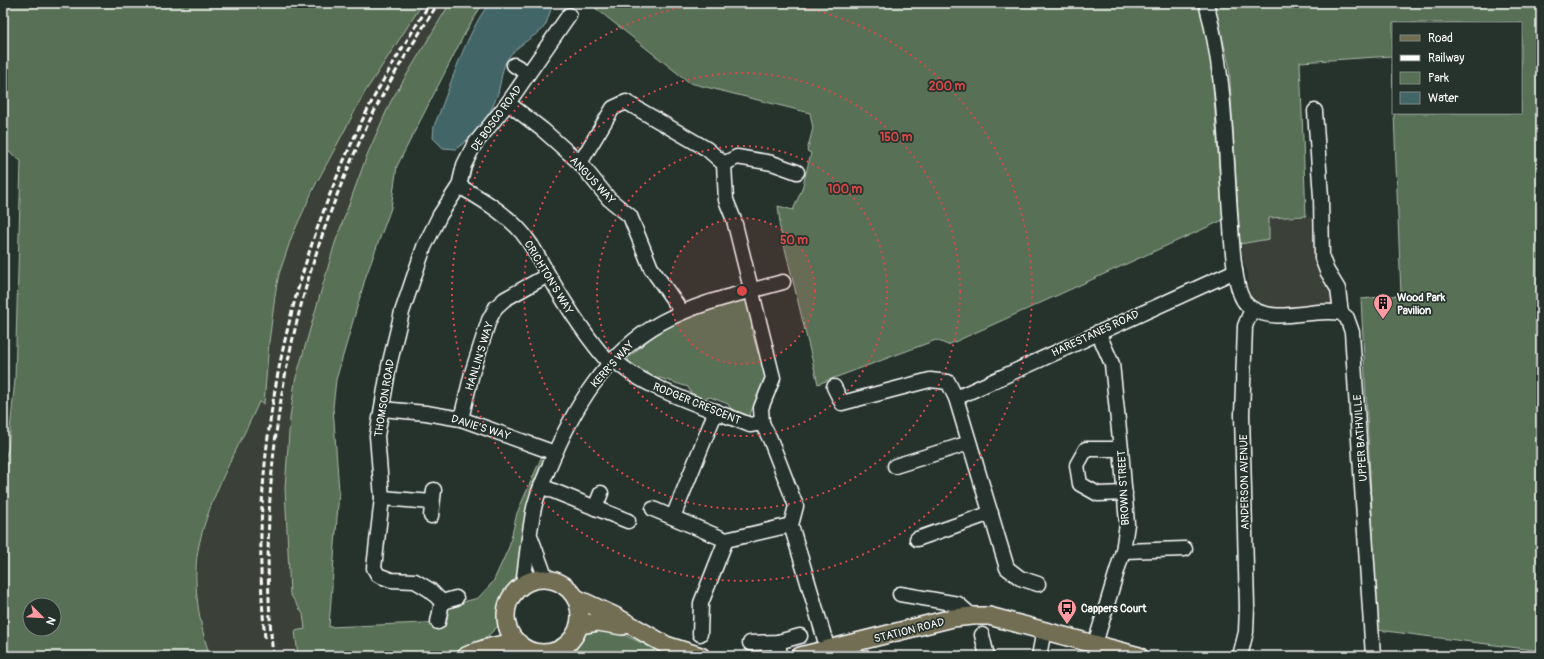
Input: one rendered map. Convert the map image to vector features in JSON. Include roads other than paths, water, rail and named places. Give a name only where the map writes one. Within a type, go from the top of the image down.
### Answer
[{"type":"main road","points":[[576,598],[580,612],[579,626],[564,651],[545,654],[531,650],[519,643],[512,635],[508,624],[507,613],[509,602],[514,593],[523,585],[534,580],[546,579],[563,585],[576,598],[613,615],[666,645],[701,656]]},
{"type":"main road","name":"STATION ROAD","points":[[800,656],[946,620],[972,616],[990,616],[1139,656]]},
{"type":"main road","points":[[579,626],[598,622],[640,631]]},
{"type":"main road","points":[[482,648],[508,624]]},
{"type":"main road","points":[[466,656],[482,648],[509,643],[519,643]]},
{"type":"street","points":[[1206,3],[1213,27],[1221,91],[1235,271],[1242,299],[1252,309],[1263,313],[1277,315],[1322,312],[1341,313],[1338,289],[1327,271],[1322,258],[1321,197],[1315,111]]},
{"type":"street","name":"DE BOSCO ROAD","points":[[460,186],[464,165],[474,145],[508,103],[569,15]]},
{"type":"street","name":"DE BOSCO ROAD","points":[[514,65],[528,73]]},
{"type":"street","points":[[580,163],[613,108],[626,102],[707,150],[724,164],[726,200],[734,220],[773,378],[761,408],[762,423],[770,439],[796,506],[791,525],[828,650]]},
{"type":"street","name":"ANGUS WAY","points":[[508,103],[543,130],[580,163],[609,198],[630,216],[651,268],[682,312]]},
{"type":"street","points":[[724,164],[737,157],[772,163],[797,172]]},
{"type":"street","name":"CRICHTON'S WAY","points":[[460,186],[499,211],[517,227],[533,247],[577,322],[593,345],[612,362]]},
{"type":"street","name":"THOMSON ROAD","points":[[438,622],[449,600],[415,581],[391,580],[378,575],[374,568],[382,498],[377,436],[389,366],[402,312],[421,254],[440,215],[460,186]]},
{"type":"street","name":"HARESTANES ROAD","points":[[956,398],[1098,332],[1235,271]]},
{"type":"street","name":"HANLIN'S WAY","points":[[461,418],[472,373],[489,320],[496,307],[505,298],[548,274]]},
{"type":"street","name":"KERR'S WAY","points":[[523,585],[532,518],[541,486],[573,415],[589,389],[612,362],[634,340],[682,312],[714,299],[783,282]]},
{"type":"street","name":"ANDERSON AVENUE","points":[[1240,656],[1246,632],[1247,607],[1242,415],[1244,334],[1245,326],[1252,309]]},
{"type":"street","name":"UPPER BATHVILLE","points":[[1341,313],[1347,318],[1350,324],[1354,349],[1373,656]]},
{"type":"street","name":"BROWN STREET","points":[[1095,644],[1123,551],[1126,524],[1125,493],[1112,364],[1098,332]]},
{"type":"street","name":"RODGER CRESCENT","points":[[612,362],[650,384],[716,411],[750,424],[762,423]]},
{"type":"street","points":[[834,387],[842,404],[930,380],[948,382],[956,398],[1007,568],[1020,578],[1038,584]]},
{"type":"street","name":"DAVIE'S WAY","points":[[382,409],[461,418],[555,454]]},
{"type":"street","points":[[673,517],[716,411]]},
{"type":"street","points":[[895,466],[969,443]]},
{"type":"street","points":[[1121,449],[1086,450],[1077,465],[1080,484],[1098,494],[1125,493]]},
{"type":"street","points":[[541,486],[628,521]]},
{"type":"street","points":[[595,508],[601,493]]},
{"type":"street","points":[[382,498],[432,503]]},
{"type":"street","points":[[653,509],[726,540],[791,525]]},
{"type":"street","points":[[918,540],[991,513]]},
{"type":"street","name":"KERR'S WAY","points":[[530,535],[546,579]]},
{"type":"street","points":[[700,634],[701,603],[726,540]]},
{"type":"street","points":[[1123,551],[1186,549]]},
{"type":"street","name":"STATION ROAD","points":[[900,594],[958,604],[972,616]]},
{"type":"street","points":[[1039,656],[1044,630]]},
{"type":"street","points":[[982,635],[987,656]]},
{"type":"street","points":[[750,643],[779,649],[800,636]]},
{"type":"water","points":[[489,3],[553,3],[546,24],[542,30],[519,46],[508,58],[503,70],[495,101],[481,125],[456,149],[443,148],[433,138],[434,126],[465,47]]},
{"type":"railway","points":[[265,638],[261,569],[262,500],[269,430],[280,362],[296,294],[317,228],[343,164],[372,101],[430,3]]},
{"type":"railway","points":[[273,656],[268,585],[269,514],[275,443],[286,372],[302,303],[322,235],[348,169],[385,91],[438,3]]},
{"type":"place","name":"Wood Park Pavilion","points":[[1383,320]]},
{"type":"place","name":"Cappers Court","points":[[1067,625]]}]
